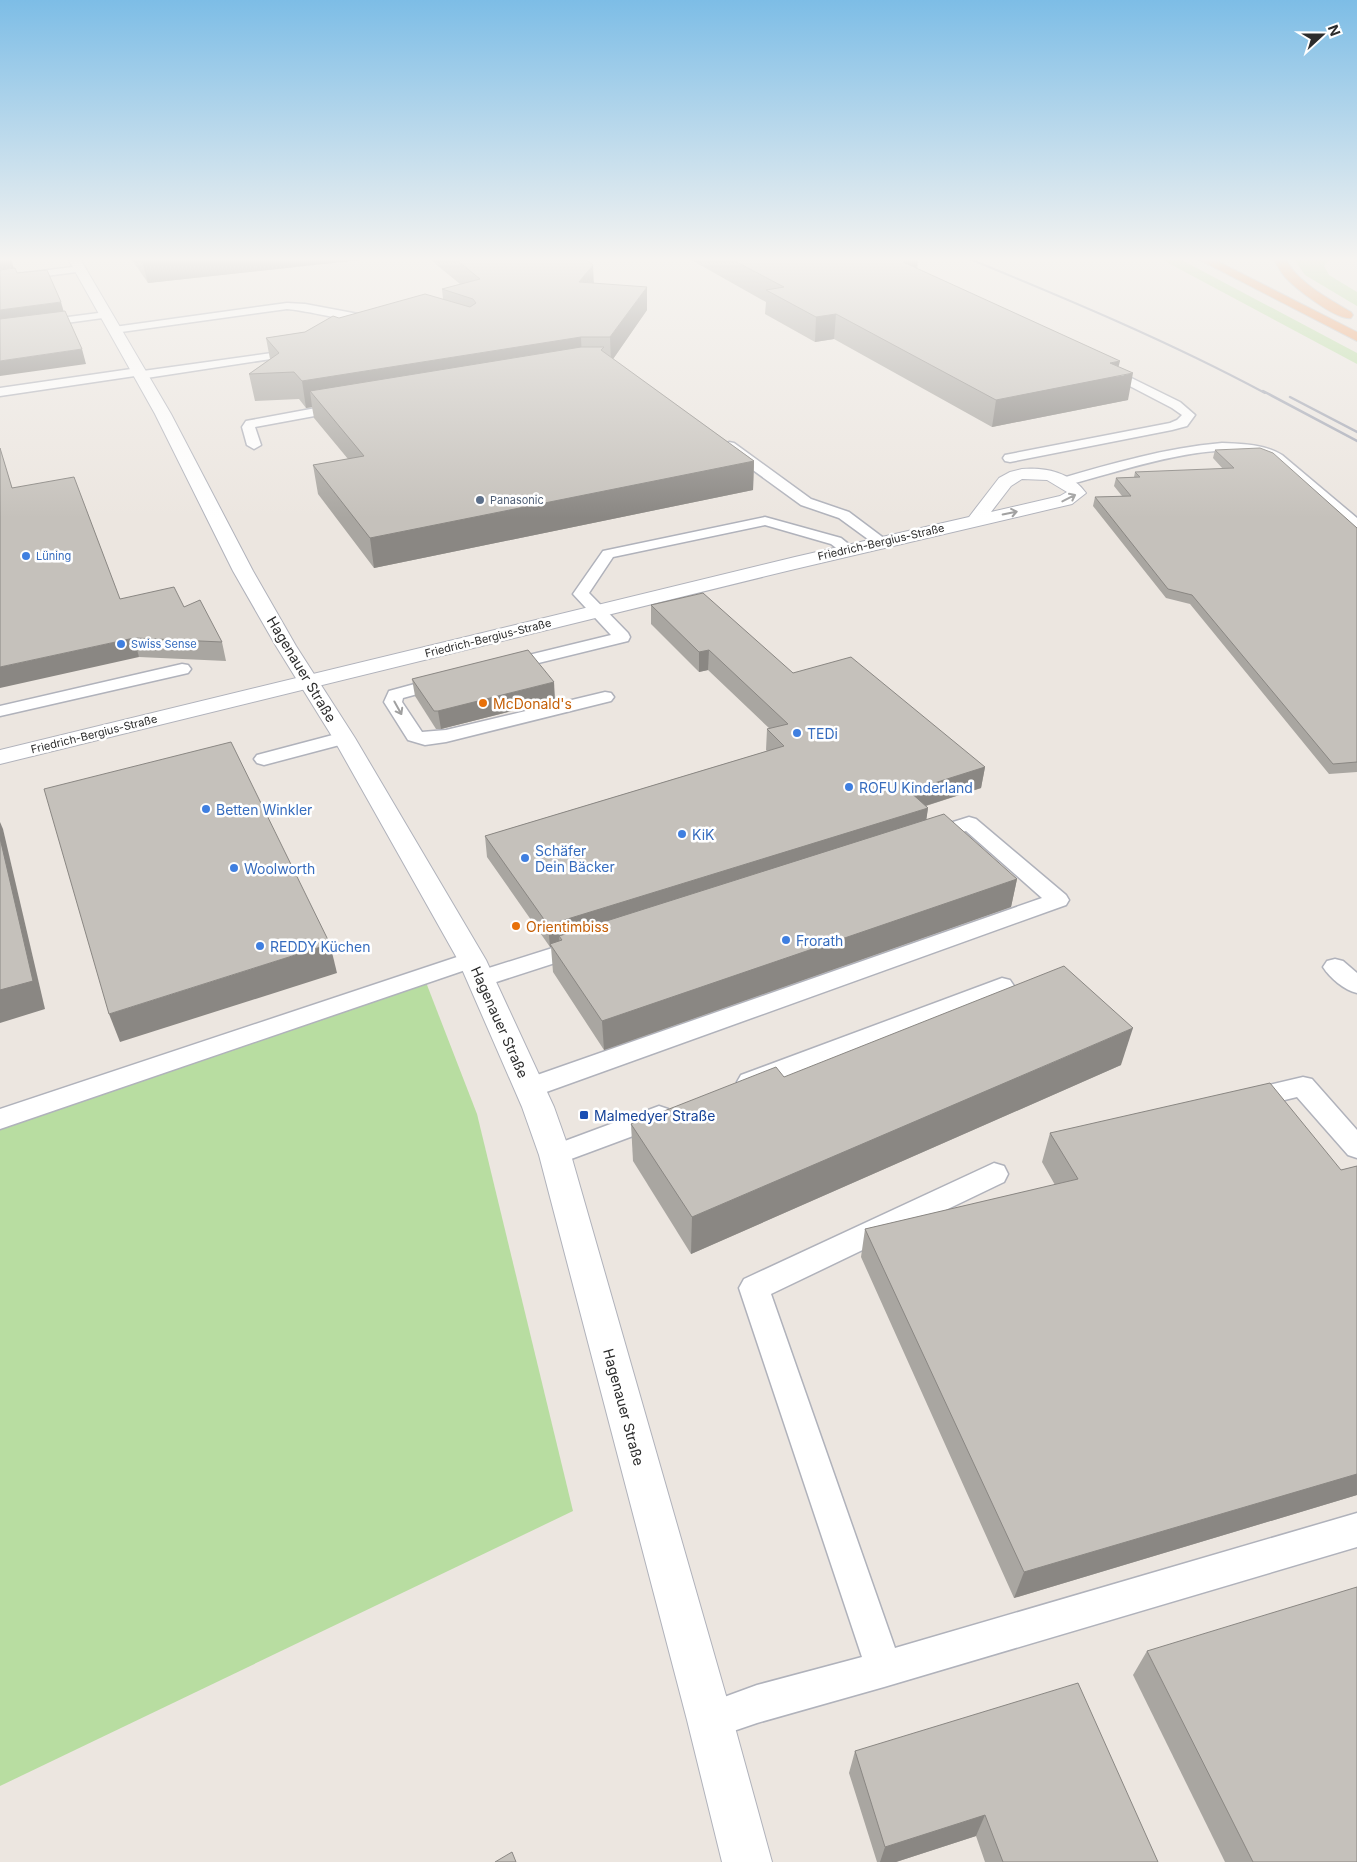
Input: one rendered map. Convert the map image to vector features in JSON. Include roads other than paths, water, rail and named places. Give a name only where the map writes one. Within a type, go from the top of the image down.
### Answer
[{"type":"street","name":"Hagenauer Straße","points":[[122,344],[163,414],[243,570],[308,682],[344,738],[477,970],[529,1088],[555,1155],[710,1720],[747,1862]]},
{"type":"street","points":[[976,520],[1007,481],[1015,477],[1039,474],[1064,482]]},
{"type":"street","name":"Friedrich-Bergius-Straße","points":[[0,757],[881,542],[1072,498],[1077,493],[1064,482]]},
{"type":"lane","points":[[0,392],[302,352],[310,348]]},
{"type":"lane","points":[[1010,458],[1172,426],[1182,423],[1189,415],[1176,405],[1096,365]]},
{"type":"lane","points":[[254,445],[248,427],[251,424],[360,404]]},
{"type":"lane","points":[[722,442],[806,502],[844,515],[881,542]]},
{"type":"lane","points":[[1064,482],[1191,450],[1229,448],[1256,450],[1270,454],[1285,464],[1357,526]]},
{"type":"lane","points":[[486,671],[622,637],[581,594],[608,554],[765,521],[836,541],[848,550]]},
{"type":"lane","points":[[0,711],[182,669]]},
{"type":"lane","points":[[457,678],[395,695],[394,702],[415,736],[425,739],[446,736],[605,696]]},
{"type":"lane","points":[[264,759],[344,738]]},
{"type":"lane","points":[[529,1088],[1058,900],[969,823],[912,841]]},
{"type":"lane","points":[[0,1119],[477,970],[600,941]]},
{"type":"lane","points":[[1335,967],[1357,985]]},
{"type":"lane","points":[[727,1090],[1002,986]]},
{"type":"lane","points":[[1227,1104],[1303,1086],[1357,1148]]},
{"type":"lane","points":[[555,1155],[681,1108]]},
{"type":"lane","points":[[884,1669],[754,1288],[994,1174]]},
{"type":"lane","points":[[710,1720],[758,1704],[884,1669],[1357,1530]]},
{"type":"railway","points":[[1166,344],[1265,393]]},
{"type":"railway","points":[[1263,391],[1357,441]]},
{"type":"railway","points":[[1290,397],[1357,432]]},
{"type":"place","name":"Panasonic","points":[[480,500]]},
{"type":"place","name":"Lüning","points":[[26,556]]},
{"type":"place","name":"Swiss Sense","points":[[121,644]]},
{"type":"place","name":"McDonald's","points":[[483,703]]},
{"type":"place","name":"TEDi","points":[[797,733]]},
{"type":"place","name":"ROFU Kinderland","points":[[849,787]]},
{"type":"place","name":"Betten Winkler","points":[[206,809]]},
{"type":"place","name":"KiK","points":[[682,834]]},
{"type":"place","name":"Schäfer Dein Bäcker","points":[[525,858]]},
{"type":"place","name":"Woolworth","points":[[234,868]]},
{"type":"place","name":"Orientimbiss","points":[[516,926]]},
{"type":"place","name":"Frorath","points":[[786,940]]},
{"type":"place","name":"REDDY Küchen","points":[[260,946]]},
{"type":"place","name":"Malmedyer Straße","points":[[584,1115]]}]
